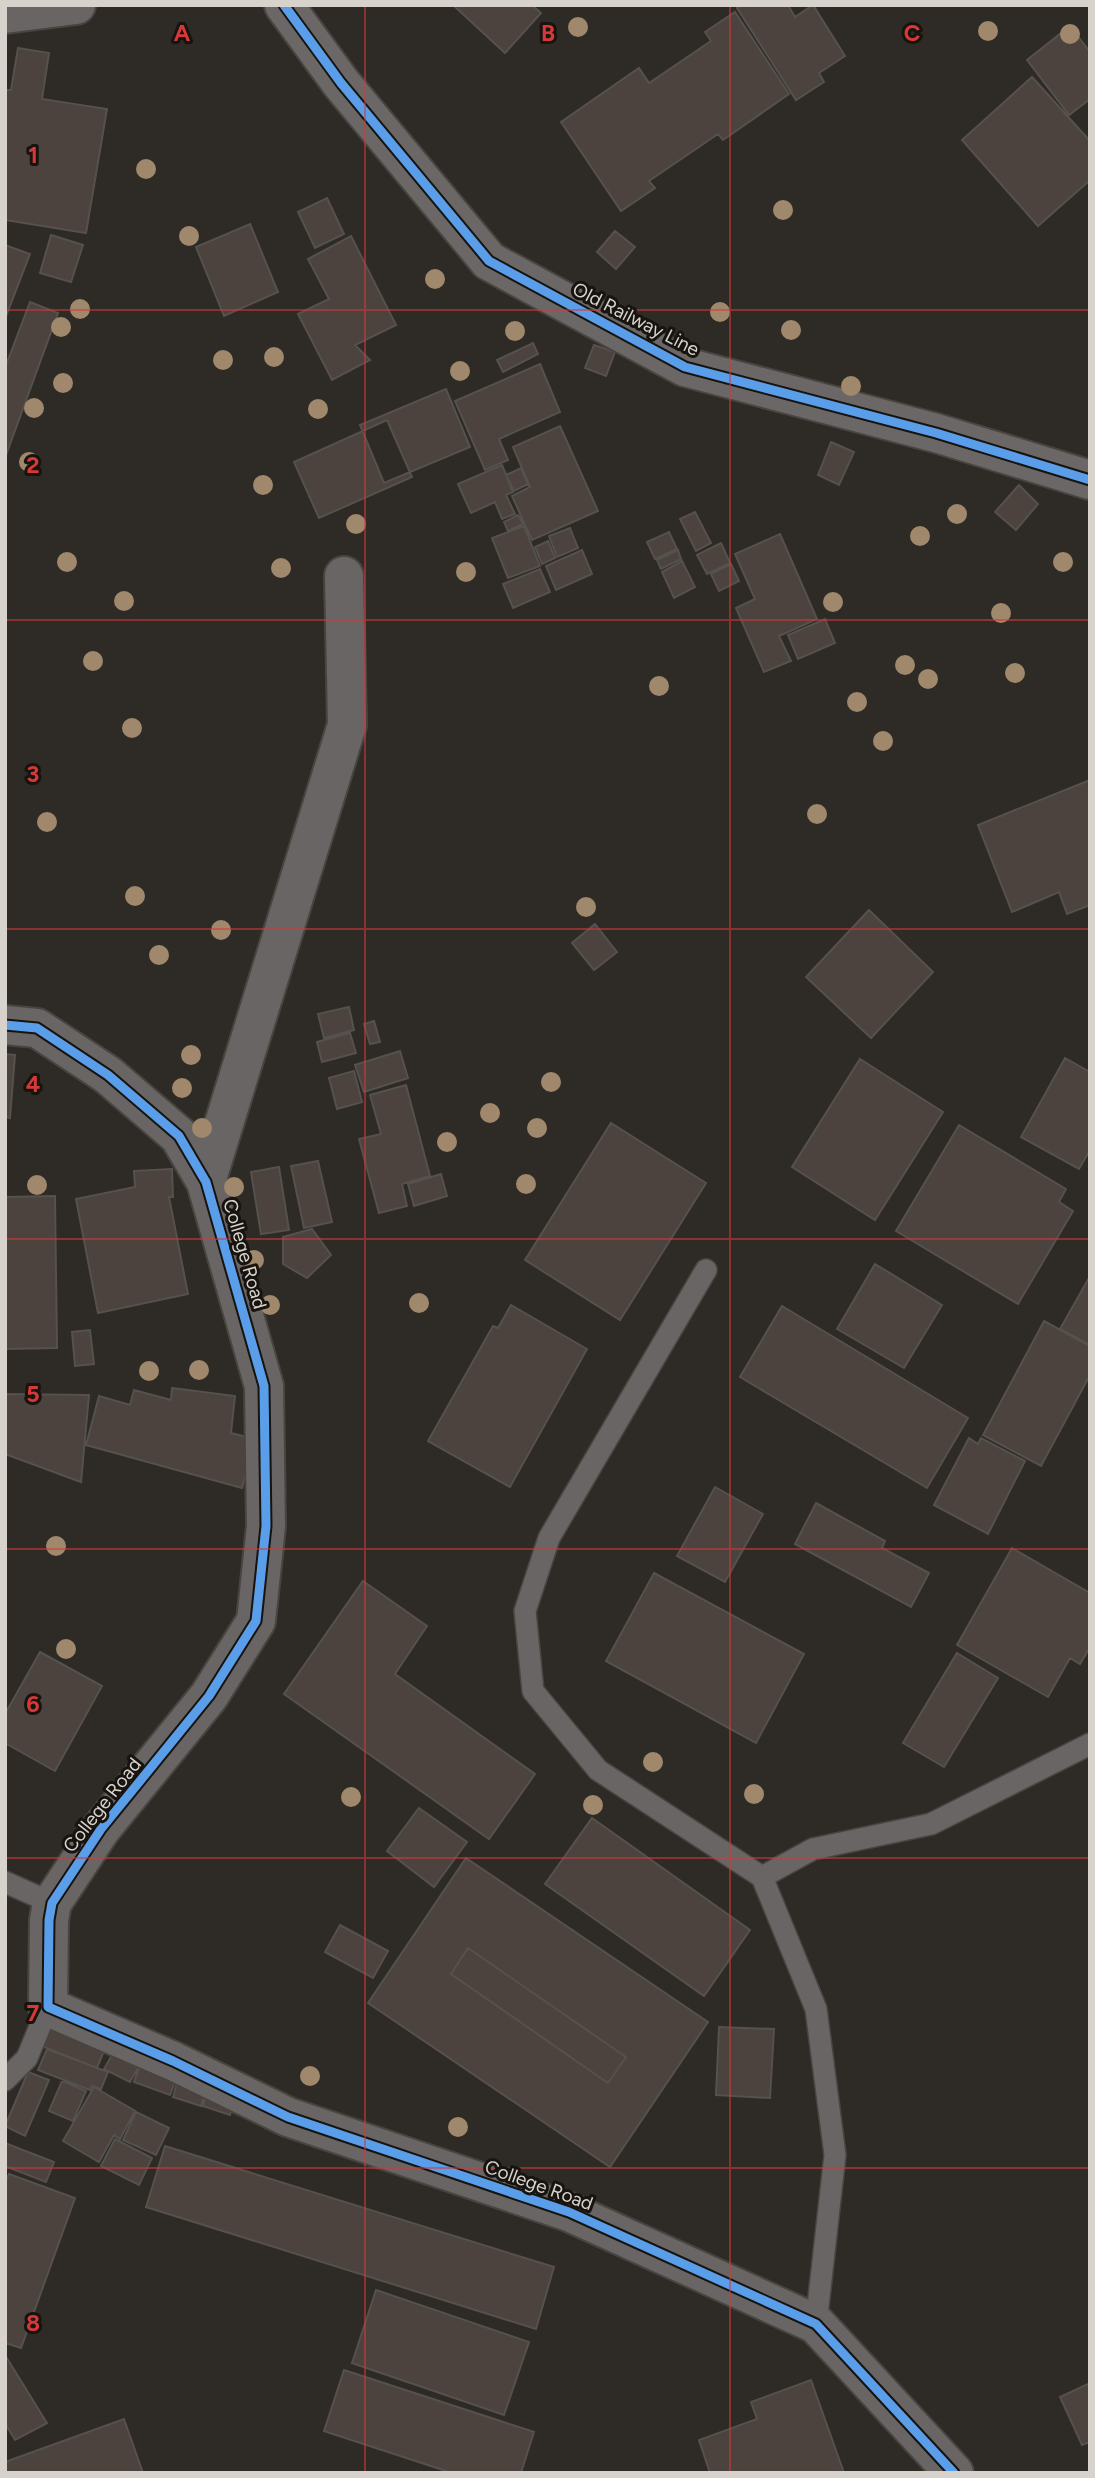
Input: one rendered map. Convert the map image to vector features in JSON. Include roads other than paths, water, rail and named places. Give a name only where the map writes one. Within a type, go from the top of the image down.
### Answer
[{"type":"street","points":[[5,14],[76,5]]},
{"type":"street","name":"Old Railway Line","points":[[284,5],[341,83],[489,261],[685,367],[936,433],[1090,480]]},
{"type":"street","points":[[206,1182],[347,725],[344,576]]},
{"type":"street","name":"College Road","points":[[5,1025],[37,1028],[108,1075],[179,1136],[206,1182],[264,1386],[266,1526],[256,1620],[209,1696],[101,1829],[52,1903],[49,1920],[48,2007],[173,2061],[288,2117],[569,2211],[816,2324],[954,2473]]},
{"type":"lane","points":[[706,1270],[549,1538],[525,1611],[533,1691],[597,1770],[762,1877],[817,2009],[835,2155],[816,2324]]},
{"type":"lane","points":[[762,1877],[813,1849],[931,1824],[1090,1744]]},
{"type":"lane","points":[[5,1882],[52,1903]]},
{"type":"lane","points":[[5,2080],[27,2058],[48,2007]]}]
